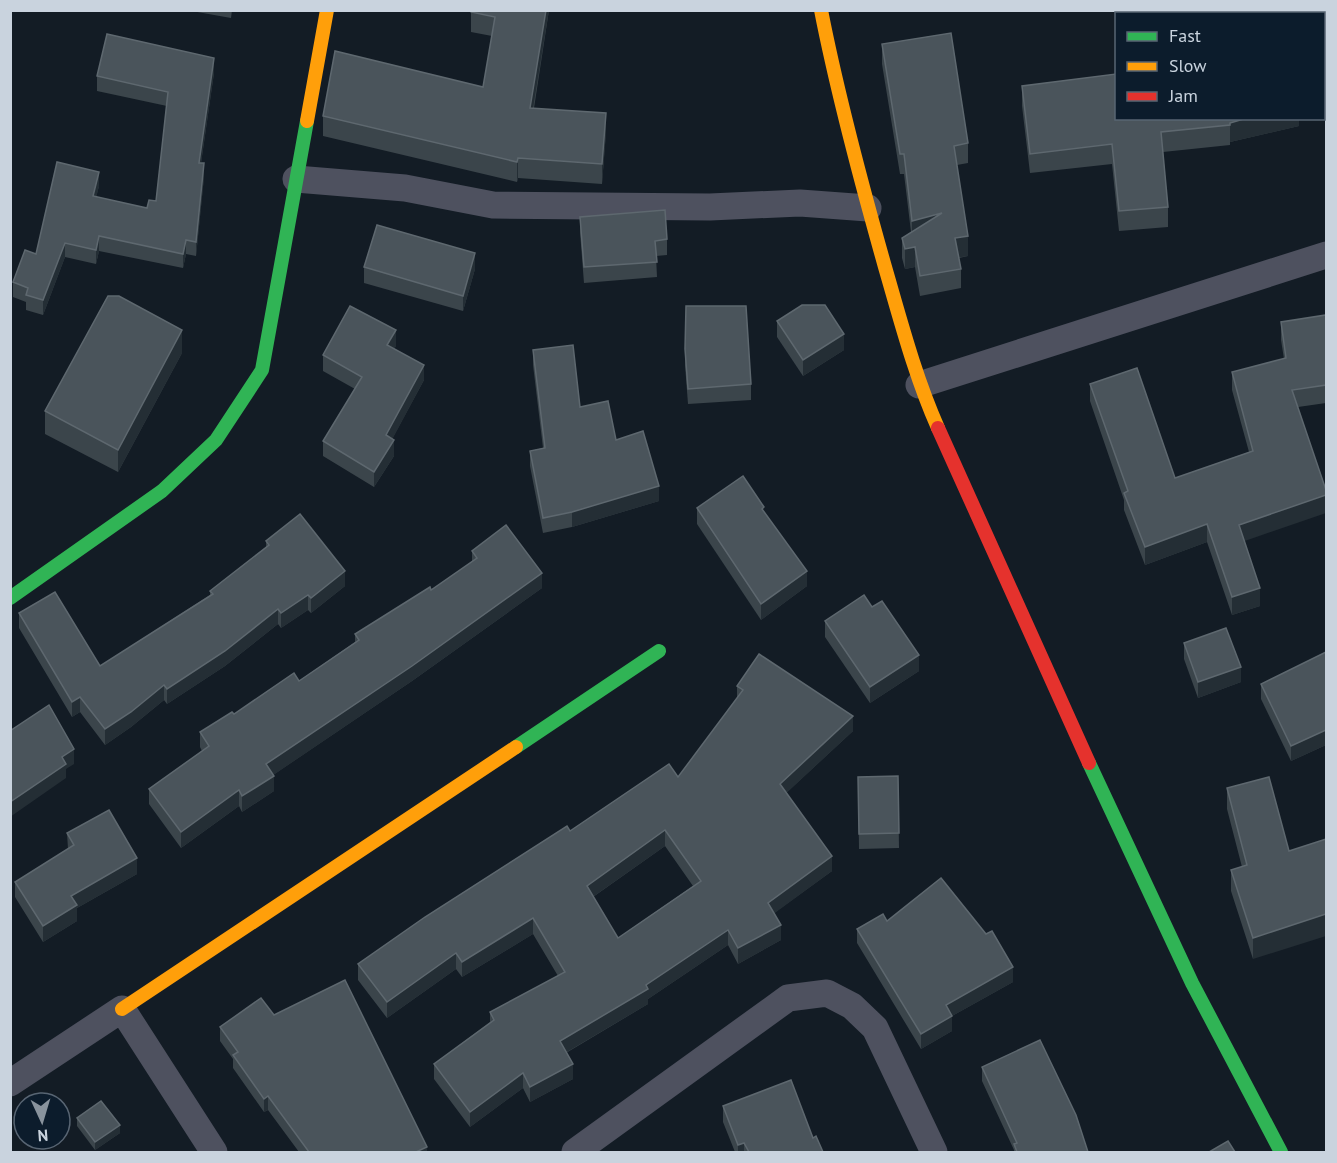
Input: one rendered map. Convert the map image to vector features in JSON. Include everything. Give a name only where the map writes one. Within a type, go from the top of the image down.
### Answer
[{"type":"street","points":[[10,598],[162,491],[216,440],[262,370],[327,10]]},
{"type":"street","points":[[821,10],[839,100],[867,207],[919,385],[1040,659],[1186,972],[1281,1152]]},
{"type":"street","points":[[296,179],[405,188],[493,205],[710,207],[800,203],[867,207]]},
{"type":"street","points":[[919,385],[1326,255]]},
{"type":"street","points":[[10,1083],[659,651]]},
{"type":"street","points":[[575,1152],[788,998],[827,993],[852,1006],[875,1028],[934,1152]]},
{"type":"street","points":[[122,1009],[214,1152]]},
{"type":"building","points":[[471,10],[546,10],[530,108],[606,113],[602,164],[518,158],[517,162],[323,116],[335,51],[483,87],[495,17],[471,12]]},
{"type":"building","points":[[1188,10],[1220,10],[1220,12],[1188,12]]},
{"type":"building","points":[[951,33],[968,143],[954,146],[968,236],[955,238],[961,269],[920,276],[915,247],[905,249],[902,238],[942,213],[912,221],[904,154],[900,154],[882,44]]},
{"type":"building","points":[[107,34],[214,58],[199,163],[204,163],[196,242],[186,240],[183,254],[99,236],[96,250],[65,243],[43,300],[26,295],[28,288],[13,282],[25,250],[36,254],[57,162],[99,172],[93,196],[147,208],[149,200],[156,201],[168,92],[97,76]]},
{"type":"building","points":[[1115,74],[1115,120],[1240,120],[1230,125],[1161,132],[1168,207],[1119,211],[1112,144],[1030,154],[1022,86]]},
{"type":"building","points":[[665,210],[667,239],[655,241],[657,262],[584,267],[580,217]]},
{"type":"building","points":[[377,225],[475,253],[463,296],[364,267]]},
{"type":"building","points":[[108,296],[119,296],[182,330],[118,450],[45,411]]},
{"type":"building","points":[[802,305],[825,305],[844,334],[803,360],[777,321]]},
{"type":"building","points":[[350,306],[396,330],[387,345],[424,365],[386,435],[394,440],[374,472],[323,441],[362,377],[323,355]]},
{"type":"building","points":[[686,306],[746,306],[751,384],[688,389],[685,349]]},
{"type":"building","points":[[1326,315],[1326,385],[1292,390],[1326,495],[1239,525],[1260,588],[1232,597],[1207,524],[1145,547],[1124,493],[1128,491],[1090,384],[1137,368],[1175,478],[1253,451],[1232,372],[1286,358],[1281,322]]},
{"type":"building","points":[[573,345],[580,407],[608,401],[616,440],[643,431],[659,486],[572,512],[543,518],[530,451],[545,448],[533,350]]},
{"type":"building","points":[[743,476],[764,507],[762,509],[807,571],[761,604],[697,508]]},
{"type":"building","points":[[300,514],[345,571],[311,598],[308,595],[281,613],[278,609],[225,651],[167,689],[164,685],[131,712],[105,729],[80,697],[72,702],[19,613],[55,592],[100,666],[213,594],[210,591],[269,545],[266,541]]},
{"type":"building","points":[[506,525],[542,573],[412,666],[266,764],[274,776],[242,796],[239,790],[181,832],[149,789],[209,746],[200,732],[232,712],[234,714],[294,673],[299,681],[359,640],[355,634],[430,587],[431,590],[477,558],[472,551]]},
{"type":"building","points":[[864,595],[872,607],[882,601],[919,655],[870,687],[825,621]]},
{"type":"building","points":[[1226,628],[1241,667],[1198,682],[1184,643]]},
{"type":"building","points":[[1326,652],[1326,730],[1291,746],[1261,684]]},
{"type":"building","points":[[759,654],[853,716],[780,784],[832,856],[768,903],[781,925],[738,948],[728,930],[646,985],[648,989],[560,1041],[573,1064],[530,1087],[523,1073],[470,1112],[434,1064],[494,1020],[490,1012],[565,972],[533,918],[462,962],[456,953],[387,1002],[358,964],[425,917],[567,826],[570,831],[669,764],[678,777],[743,690],[737,686]],"holes":[[[665,830],[701,881],[618,938],[587,886]]]},
{"type":"building","points":[[49,705],[74,749],[62,757],[66,764],[10,802],[10,731]]},
{"type":"building","points":[[898,776],[899,833],[859,834],[858,777]]},
{"type":"building","points":[[1269,777],[1289,851],[1326,839],[1326,914],[1253,938],[1231,870],[1247,865],[1227,788]]},
{"type":"building","points":[[109,810],[137,858],[71,896],[77,905],[43,926],[15,882],[74,845],[67,833]]},
{"type":"building","points":[[941,878],[986,934],[992,931],[1013,967],[946,1005],[952,1016],[921,1034],[857,929],[883,914],[887,921]]},
{"type":"building","points":[[345,980],[427,1147],[416,1152],[309,1152],[268,1096],[264,1099],[233,1055],[238,1052],[220,1027],[261,998],[274,1015]]},
{"type":"building","points":[[1040,1040],[1076,1115],[1088,1152],[1017,1152],[1014,1144],[1017,1143],[982,1067]]},
{"type":"building","points":[[791,1080],[813,1138],[816,1136],[823,1152],[749,1152],[744,1143],[738,1145],[723,1106]]},
{"type":"building","points":[[101,1101],[120,1125],[95,1142],[77,1118]]},
{"type":"building","points":[[1228,1141],[1235,1152],[1209,1152]]},
{"type":"traffic: fast","points":[[10,598],[162,491],[216,440],[262,370],[307,121]]},
{"type":"traffic: fast","points":[[516,747],[659,651]]},
{"type":"traffic: fast","points":[[1089,763],[1192,983],[1281,1152]]},
{"type":"traffic: slow","points":[[307,121],[327,10]]},
{"type":"traffic: slow","points":[[821,10],[842,107],[876,235],[909,349],[938,428]]},
{"type":"traffic: slow","points":[[122,1009],[516,747]]},
{"type":"traffic: jam","points":[[938,428],[1089,763]]}]
